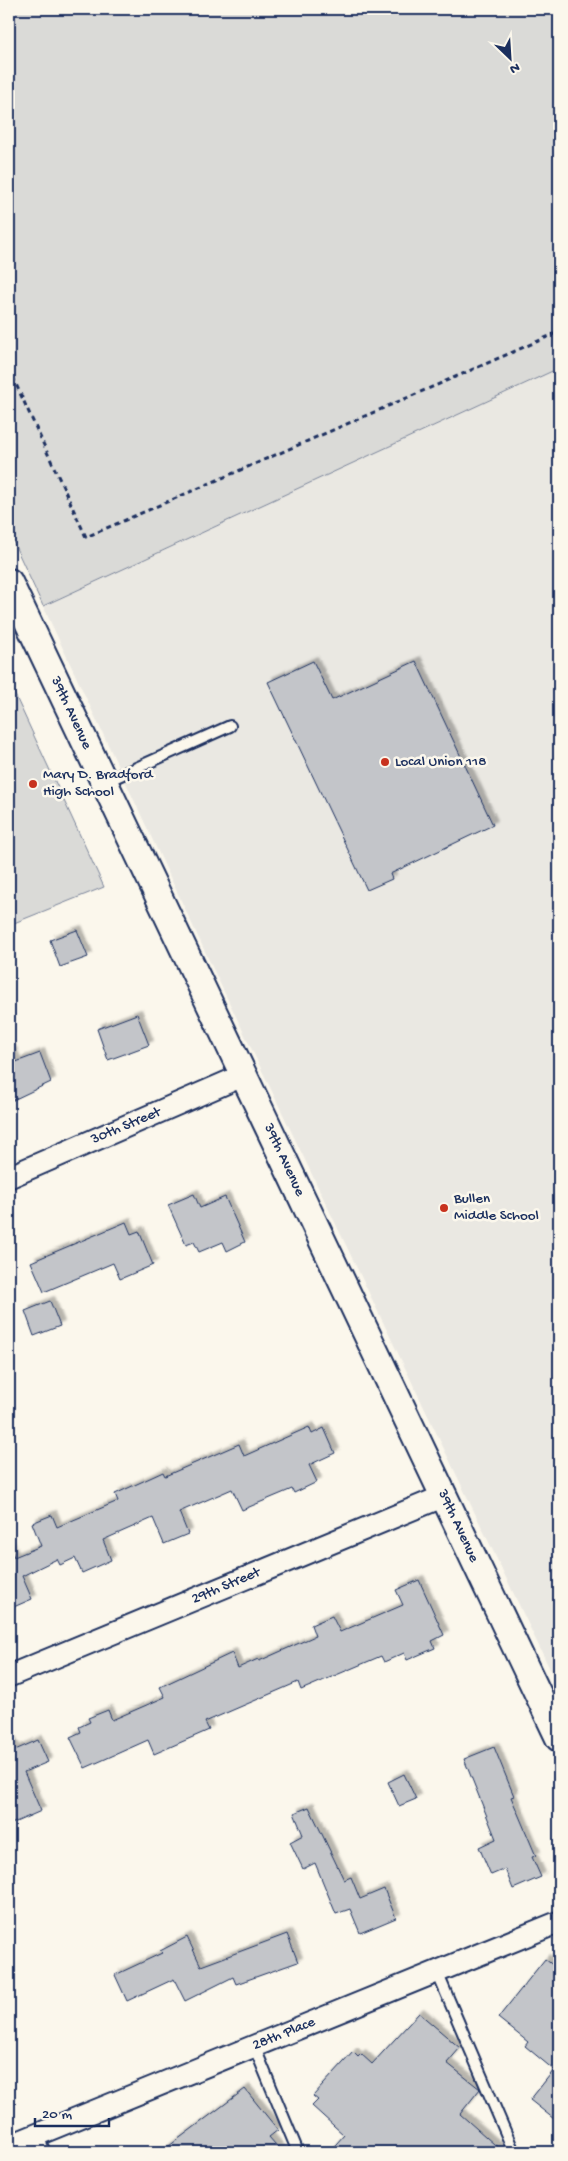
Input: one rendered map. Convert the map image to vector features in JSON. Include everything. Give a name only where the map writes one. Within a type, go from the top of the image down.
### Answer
[{"type":"street","name":"39th Avenue","points":[[9,582],[559,1738]]},
{"type":"street","name":"30th Street","points":[[9,1177],[244,1075]]},
{"type":"street","name":"29th Street","points":[[9,1676],[444,1496]]},
{"type":"street","name":"28th Place","points":[[9,2146],[41,2144],[254,2046],[559,1922]]},
{"type":"lane","points":[[104,782],[230,726]]},
{"type":"lane","points":[[437,1972],[514,2152]]},
{"type":"lane","points":[[254,2046],[298,2152]]},
{"type":"path","points":[[9,370],[86,537],[559,332]]},
{"type":"shaded area","points":[[9,9],[559,9],[559,368],[43,606],[9,533]]},
{"type":"shaded area","points":[[559,368],[559,1688],[216,975],[43,606]]},
{"type":"shaded area","name":"Mary D. Bradford High School","points":[[9,682],[104,887],[9,925]]},
{"type":"building","name":"Local Union 118","points":[[313,661],[332,700],[416,661],[493,825],[390,874],[392,879],[367,890],[268,682]]},
{"type":"building","points":[[77,930],[88,957],[60,967],[50,940]]},
{"type":"building","points":[[137,1014],[149,1045],[108,1060],[97,1029]]},
{"type":"building","points":[[9,1046],[16,1062],[40,1053],[51,1082],[9,1102]]},
{"type":"building","points":[[194,1194],[200,1208],[225,1197],[245,1242],[227,1251],[223,1242],[199,1252],[194,1242],[186,1245],[168,1205]]},
{"type":"building","points":[[126,1222],[131,1234],[139,1231],[153,1265],[120,1279],[113,1263],[44,1292],[31,1262]]},
{"type":"building","points":[[50,1301],[60,1326],[34,1336],[25,1311]]},
{"type":"building","points":[[309,1427],[312,1434],[324,1428],[335,1453],[309,1465],[317,1482],[294,1493],[292,1489],[242,1510],[232,1489],[179,1512],[188,1534],[164,1544],[153,1518],[103,1540],[111,1560],[82,1573],[75,1558],[60,1565],[57,1559],[22,1576],[32,1599],[9,1609],[9,1545],[14,1557],[41,1546],[32,1523],[52,1515],[57,1527],[118,1501],[115,1494],[163,1472],[165,1476],[239,1444],[244,1456]]},
{"type":"building","points":[[419,1580],[444,1635],[432,1641],[435,1648],[407,1660],[404,1653],[384,1662],[381,1656],[301,1690],[298,1682],[205,1722],[209,1730],[154,1754],[148,1740],[85,1768],[70,1737],[81,1732],[79,1727],[90,1722],[88,1718],[108,1710],[112,1720],[165,1697],[160,1687],[232,1653],[238,1668],[258,1659],[259,1661],[315,1636],[311,1625],[332,1616],[340,1632],[403,1605],[396,1590]]},
{"type":"building","points":[[9,1737],[15,1750],[38,1740],[48,1762],[24,1772],[41,1811],[9,1825]]},
{"type":"building","points":[[494,1747],[514,1796],[511,1797],[536,1856],[532,1857],[541,1877],[513,1889],[505,1869],[491,1875],[479,1847],[496,1839],[464,1759]]},
{"type":"building","points":[[404,1774],[416,1799],[399,1806],[388,1782]]},
{"type":"building","points":[[309,1807],[344,1880],[351,1877],[360,1899],[384,1889],[396,1918],[360,1933],[350,1909],[336,1914],[315,1863],[303,1869],[290,1842],[303,1835],[294,1813]]},
{"type":"building","points":[[287,1934],[298,1962],[236,1984],[233,1977],[185,2001],[174,1979],[127,2001],[115,1975],[162,1953],[160,1951],[187,1937],[201,1966]]},
{"type":"building","points":[[545,1959],[559,1970],[559,2123],[530,2100],[554,2070],[525,2046],[528,2042],[498,2018]]},
{"type":"building","points":[[419,2013],[460,2048],[447,2063],[480,2089],[460,2114],[503,2152],[329,2152],[344,2135],[312,2106],[318,2100],[313,2096],[353,2052],[358,2057],[361,2054],[372,2064]]},
{"type":"building","points":[[245,2089],[278,2130],[269,2137],[282,2152],[161,2152]]},
{"type":"place","name":"Local Union 118","points":[[385,762]]},
{"type":"place","name":"Mary D. Bradford High School","points":[[33,784]]},
{"type":"place","name":"Bullen Middle School","points":[[444,1208]]}]
